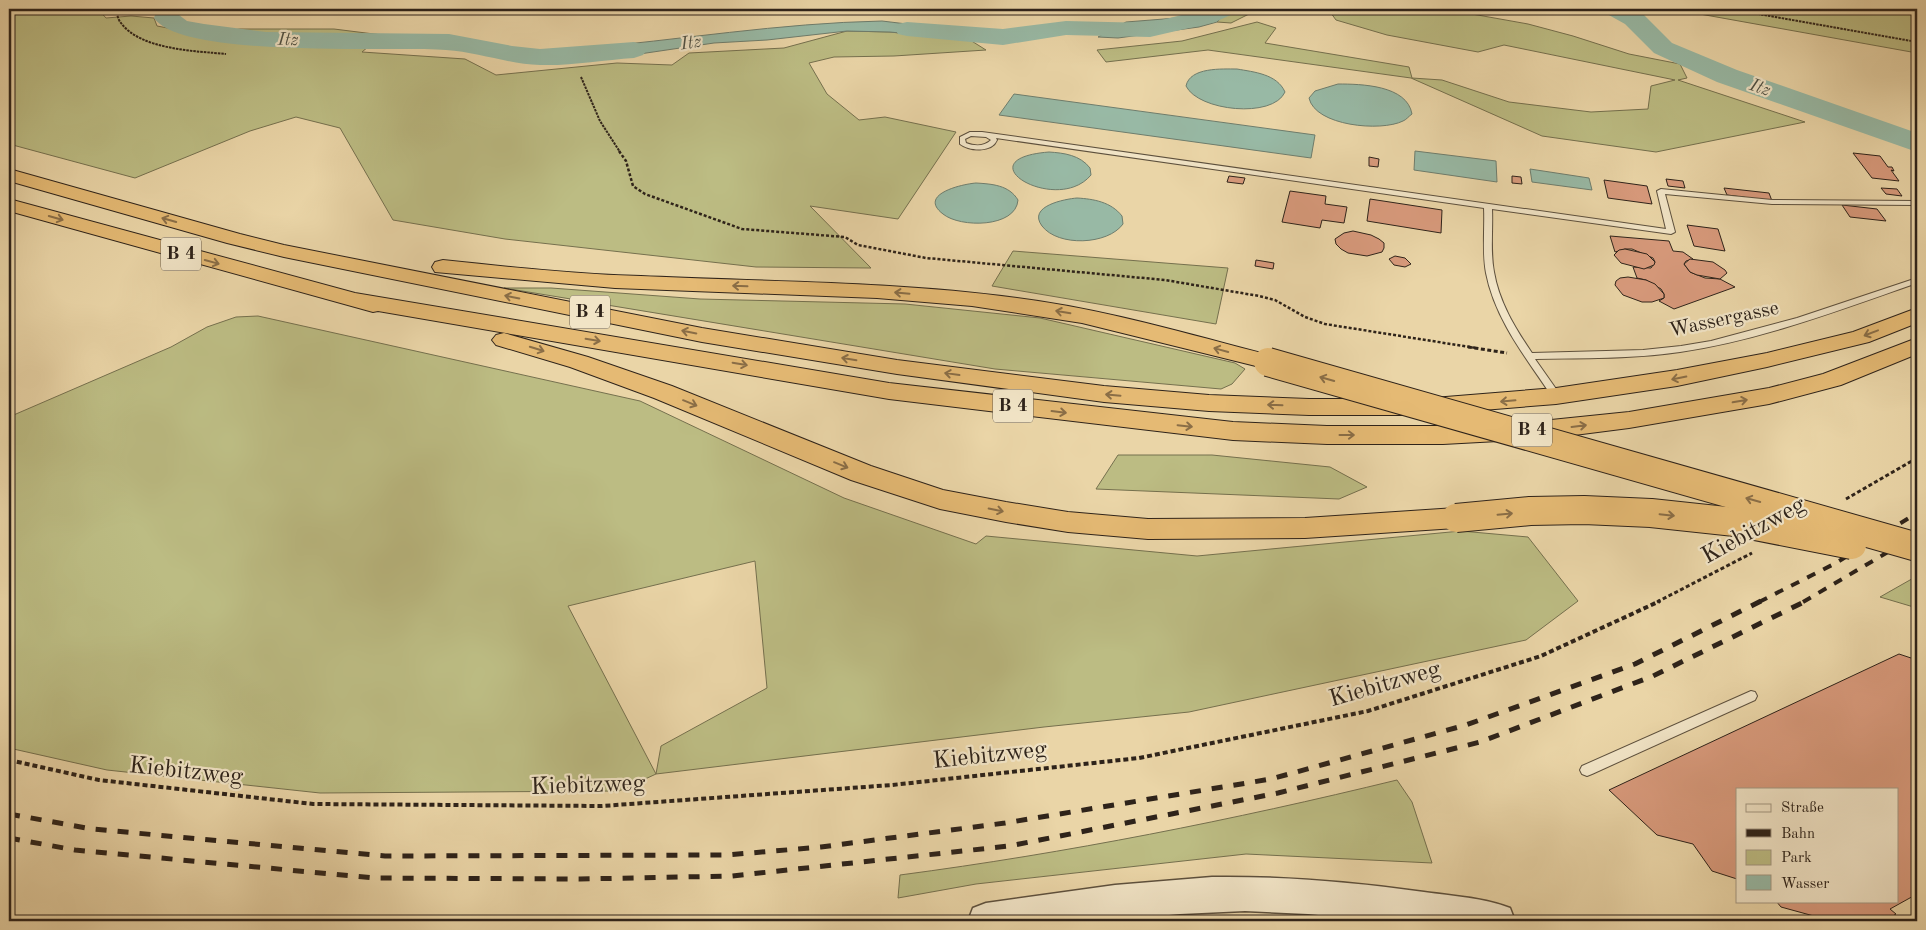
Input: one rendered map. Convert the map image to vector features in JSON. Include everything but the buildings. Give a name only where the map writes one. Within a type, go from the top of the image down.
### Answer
[{"type":"highway","name":"B 4","points":[[9,175],[234,239],[284,251],[702,335],[897,367],[1104,394],[1209,403],[1309,407],[1421,407],[1556,396],[1676,378],[1767,360],[1861,337],[1917,315]]},
{"type":"highway","name":"B 4","points":[[9,204],[146,244],[355,300],[889,391],[1233,431],[1326,435],[1443,434],[1551,429],[1629,420],[1769,396],[1823,382],[1892,357],[1917,345]]},
{"type":"highway","points":[[284,251],[534,276],[640,283],[862,290],[963,298],[1089,316],[1268,362],[1917,547]]},
{"type":"highway","points":[[355,300],[579,362],[663,392],[861,473],[940,499],[1068,522],[1148,529],[1306,528],[1538,511],[1589,510],[1716,519],[1773,528],[1917,557]]},
{"type":"street","points":[[986,921],[1142,899],[1244,894],[1311,896],[1496,921]]},
{"type":"lane","points":[[982,134],[1671,232],[1661,191],[1788,203],[1917,203]]},
{"type":"lane","points":[[1488,207],[1490,272],[1499,300],[1512,326],[1556,396]]},
{"type":"lane","name":"Wassergasse","points":[[1530,356],[1647,353],[1727,340],[1792,324],[1917,280]]},
{"type":"lane","points":[[1587,770],[1751,696]]},
{"type":"path","points":[[116,9],[116,17],[122,25],[134,35],[151,43],[226,54]]},
{"type":"path","points":[[1730,9],[1917,42]]},
{"type":"path","points":[[581,76],[600,121],[626,161],[633,186],[639,190],[742,229],[845,237],[858,245],[926,258],[1165,280],[1259,296],[1286,304],[1304,317],[1325,324],[1530,356]]},
{"type":"path","points":[[1844,500],[1917,458]]},
{"type":"path","name":"Kiebitzweg","points":[[9,760],[99,780],[313,804],[602,806],[892,785],[1139,758],[1368,711],[1541,656],[1668,597],[1758,550]]},
{"type":"green space","points":[[9,9],[98,9],[106,18],[131,16],[154,18],[157,26],[200,34],[240,29],[334,29],[382,35],[362,52],[465,59],[496,75],[617,63],[672,65],[689,53],[784,48],[847,31],[890,32],[970,40],[986,50],[894,56],[834,57],[809,63],[827,94],[859,120],[885,117],[956,132],[898,219],[810,206],[871,268],[756,267],[505,239],[393,220],[340,128],[296,117],[250,131],[135,178],[9,144]]},
{"type":"green space","points":[[1229,9],[1259,9],[1231,23],[1217,22]]},
{"type":"green space","points":[[1328,9],[1444,9],[1528,24],[1629,54],[1680,64],[1687,78],[1678,80],[1805,122],[1656,152],[1542,136],[1411,78],[1208,50],[1106,62],[1097,50],[1182,41],[1257,22],[1276,28],[1265,43],[1409,67],[1412,78],[1442,80],[1509,102],[1591,112],[1648,109],[1651,86],[1675,80],[1504,45],[1478,52],[1387,35],[1336,20]]},
{"type":"green space","points":[[1672,9],[1917,9],[1917,53]]},
{"type":"green space","points":[[1013,251],[1228,268],[1216,324],[992,286]]},
{"type":"green space","points":[[504,288],[551,288],[700,299],[905,304],[1040,318],[1235,363],[1245,369],[1232,384],[1221,389],[995,369]]},
{"type":"green space","points":[[258,316],[640,401],[844,498],[976,544],[986,536],[1197,556],[1461,531],[1528,537],[1578,601],[1526,640],[1189,712],[1044,727],[656,774],[619,791],[320,793],[107,770],[9,748],[9,417],[171,347],[207,327],[236,317]],"holes":[[[755,561],[767,688],[661,746],[656,774],[568,606]]]},
{"type":"green space","points":[[1118,455],[1212,455],[1330,467],[1367,487],[1339,499],[1096,489]]},
{"type":"green space","points":[[1917,576],[1917,608],[1880,597]]},
{"type":"green space","points":[[1397,780],[1412,802],[1432,863],[1246,854],[976,884],[898,898],[900,875],[1087,846],[1150,834],[1274,809]]},
{"type":"water","points":[[1203,9],[1229,9],[1217,22],[1199,27],[1118,38],[1098,37],[1126,22],[1189,17]]},
{"type":"water","points":[[882,21],[965,31],[970,40],[890,32],[847,31],[767,40],[714,43],[582,61],[572,60],[577,49],[768,28]]},
{"type":"water","points":[[1215,69],[1237,69],[1258,73],[1271,78],[1277,81],[1285,92],[1278,101],[1252,109],[1219,106],[1193,95],[1186,86],[1194,75],[1200,72]]},
{"type":"water","points":[[1338,84],[1370,86],[1392,92],[1402,97],[1408,104],[1412,114],[1403,121],[1380,126],[1350,124],[1323,115],[1314,107],[1309,98],[1315,91]]},
{"type":"water","points":[[1014,94],[1315,135],[1311,158],[999,115]]},
{"type":"water","points":[[1415,151],[1496,161],[1497,182],[1414,170]]},
{"type":"water","points":[[1049,152],[1077,157],[1090,168],[1091,175],[1076,186],[1058,190],[1040,188],[1024,182],[1015,173],[1014,164],[1024,157]]},
{"type":"water","points":[[1530,169],[1589,178],[1592,190],[1532,182]]},
{"type":"water","points":[[976,183],[994,185],[1010,191],[1018,200],[1015,209],[1008,216],[998,220],[974,223],[951,219],[936,207],[935,201],[945,191],[962,185]]},
{"type":"water","points":[[1077,198],[1096,200],[1113,207],[1122,216],[1123,224],[1116,231],[1106,236],[1083,241],[1059,238],[1049,233],[1042,226],[1039,213],[1043,209],[1057,202]]},
{"type":"waterway","name":"Itz","points":[[169,9],[166,18],[179,26],[204,32],[266,40],[404,40],[449,42],[512,54],[540,57],[634,50]]},
{"type":"waterway","name":"Itz","points":[[907,29],[1003,37],[1066,28],[1150,30],[1206,17],[1225,9]]},
{"type":"waterway","name":"Itz","points":[[1615,9],[1634,19],[1663,48],[1727,76],[1917,143]]},
{"type":"railway","points":[[1759,602],[1836,563],[1917,513]]},
{"type":"railway","points":[[1803,602],[1917,535]]},
{"type":"railway","points":[[9,838],[75,850],[374,878],[580,879],[732,876],[1009,846],[1278,793],[1480,742],[1653,676],[1806,601]]},
{"type":"railway","points":[[9,814],[92,829],[385,856],[727,855],[821,847],[1005,823],[1271,779],[1466,725],[1635,664],[1759,602]]}]
